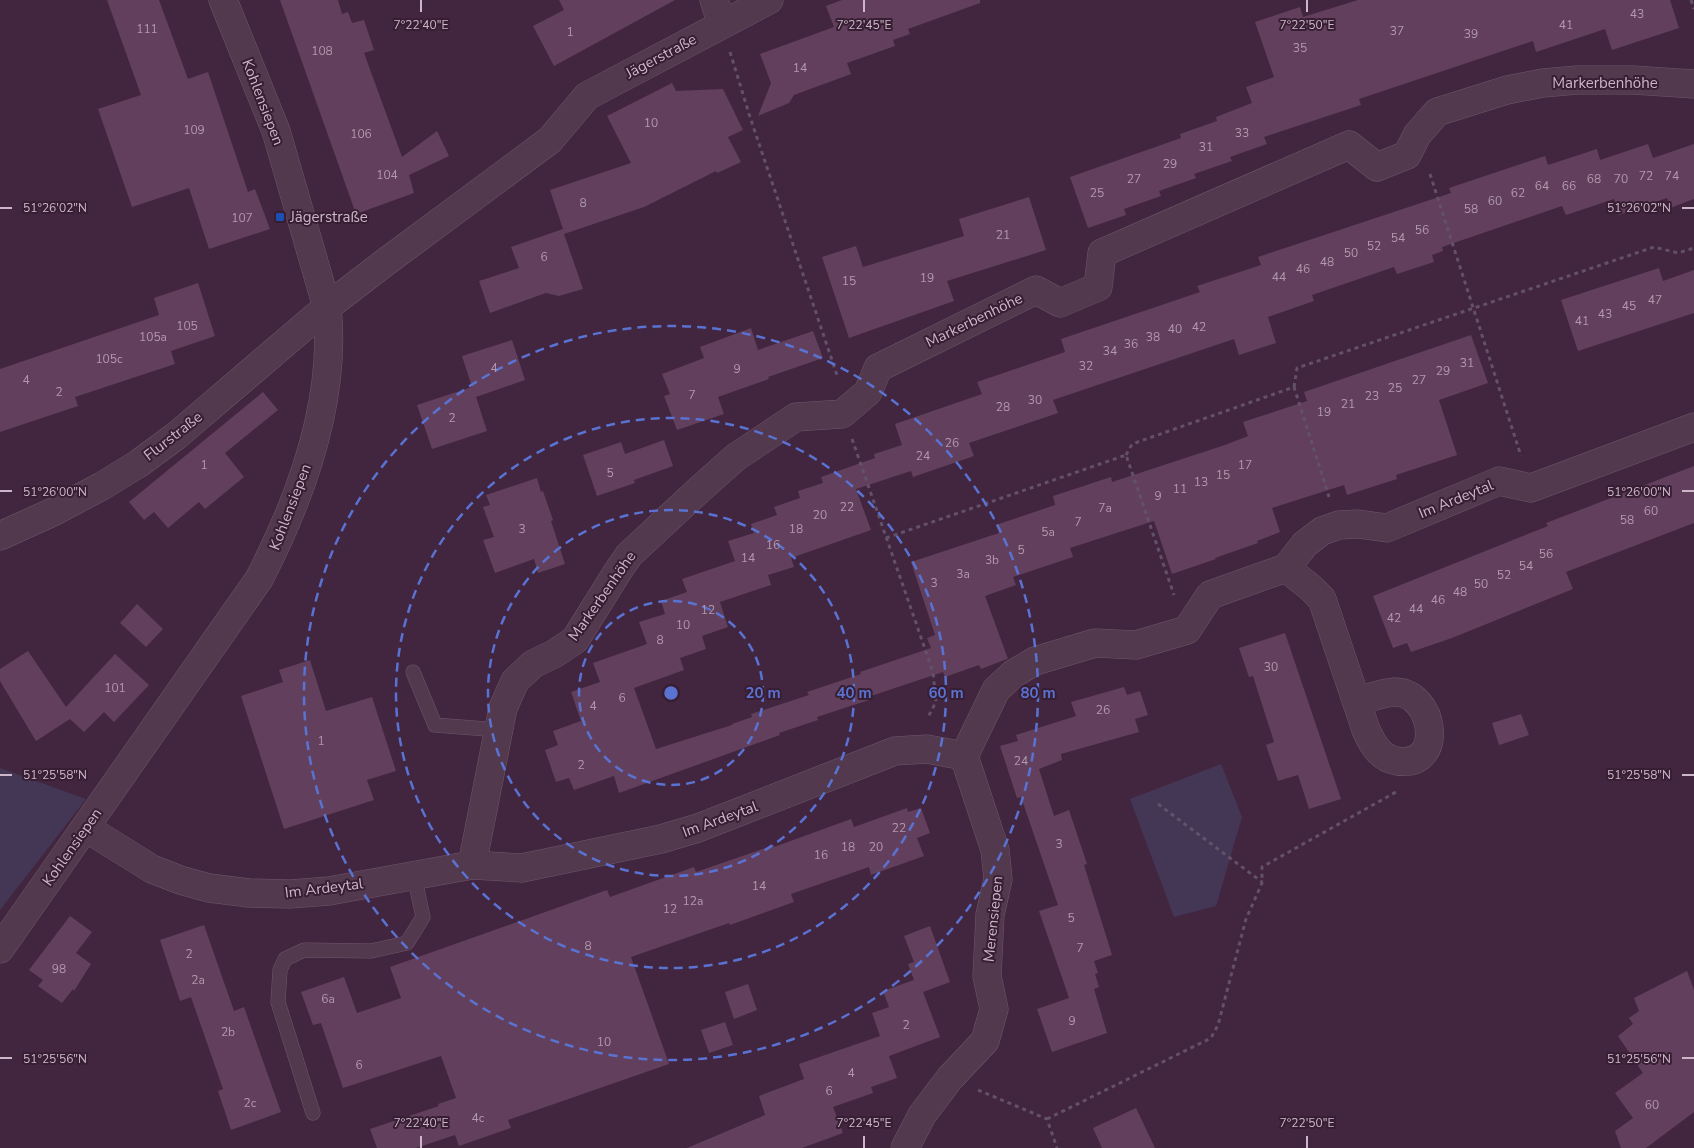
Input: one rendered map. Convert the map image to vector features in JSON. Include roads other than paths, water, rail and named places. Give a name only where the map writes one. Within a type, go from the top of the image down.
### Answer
[{"type":"street","name":"Kohlensiepen","points":[[0,949],[259,579],[285,526],[304,474],[321,409],[329,355],[330,332],[327,308],[276,132],[223,0]]},
{"type":"street","name":"Jägerstraße","points":[[327,308],[550,140],[587,96],[718,12],[768,0]]},
{"type":"street","name":"Markerbenhöhe","points":[[472,864],[503,708],[515,681],[532,664],[554,654],[575,640],[630,555],[686,502],[736,458],[796,417],[842,414],[868,392],[878,368],[1036,290],[1060,303],[1098,287],[1102,253],[1350,145],[1378,167],[1407,155],[1417,135],[1437,112],[1507,90],[1543,83],[1577,80],[1633,80],[1694,84]]},
{"type":"street","name":"Flurstraße","points":[[0,536],[61,508],[138,464],[204,413],[327,308]]},
{"type":"street","name":"Im Ardeytal","points":[[1286,568],[1313,537],[1322,531],[1339,525],[1358,524],[1387,528],[1499,481],[1531,488],[1694,427]]},
{"type":"street","points":[[964,756],[996,690],[1013,674],[1035,661],[1095,643],[1136,645],[1186,630],[1210,595],[1286,568],[1322,599],[1357,702],[1373,745],[1388,759],[1406,762],[1419,758],[1427,748],[1429,726],[1420,703],[1396,692],[1357,702]]},
{"type":"street","name":"Im Ardeytal","points":[[86,828],[152,869],[180,880],[209,888],[249,893],[290,894],[328,890],[472,864],[522,868],[661,839],[698,828],[895,751],[927,749],[964,756]]},
{"type":"street","name":"Merensiepen","points":[[905,1148],[922,1116],[950,1078],[985,1041],[994,1009],[987,976],[990,914],[998,879],[997,863],[995,850],[964,756]]},
{"type":"lane","points":[[413,672],[435,725],[499,730]]},
{"type":"lane","points":[[313,1114],[278,1002],[280,970],[285,959],[304,950],[371,951],[407,942],[423,917],[414,875]]},
{"type":"place","name":"Jägerstraße","points":[[280,217]]}]
